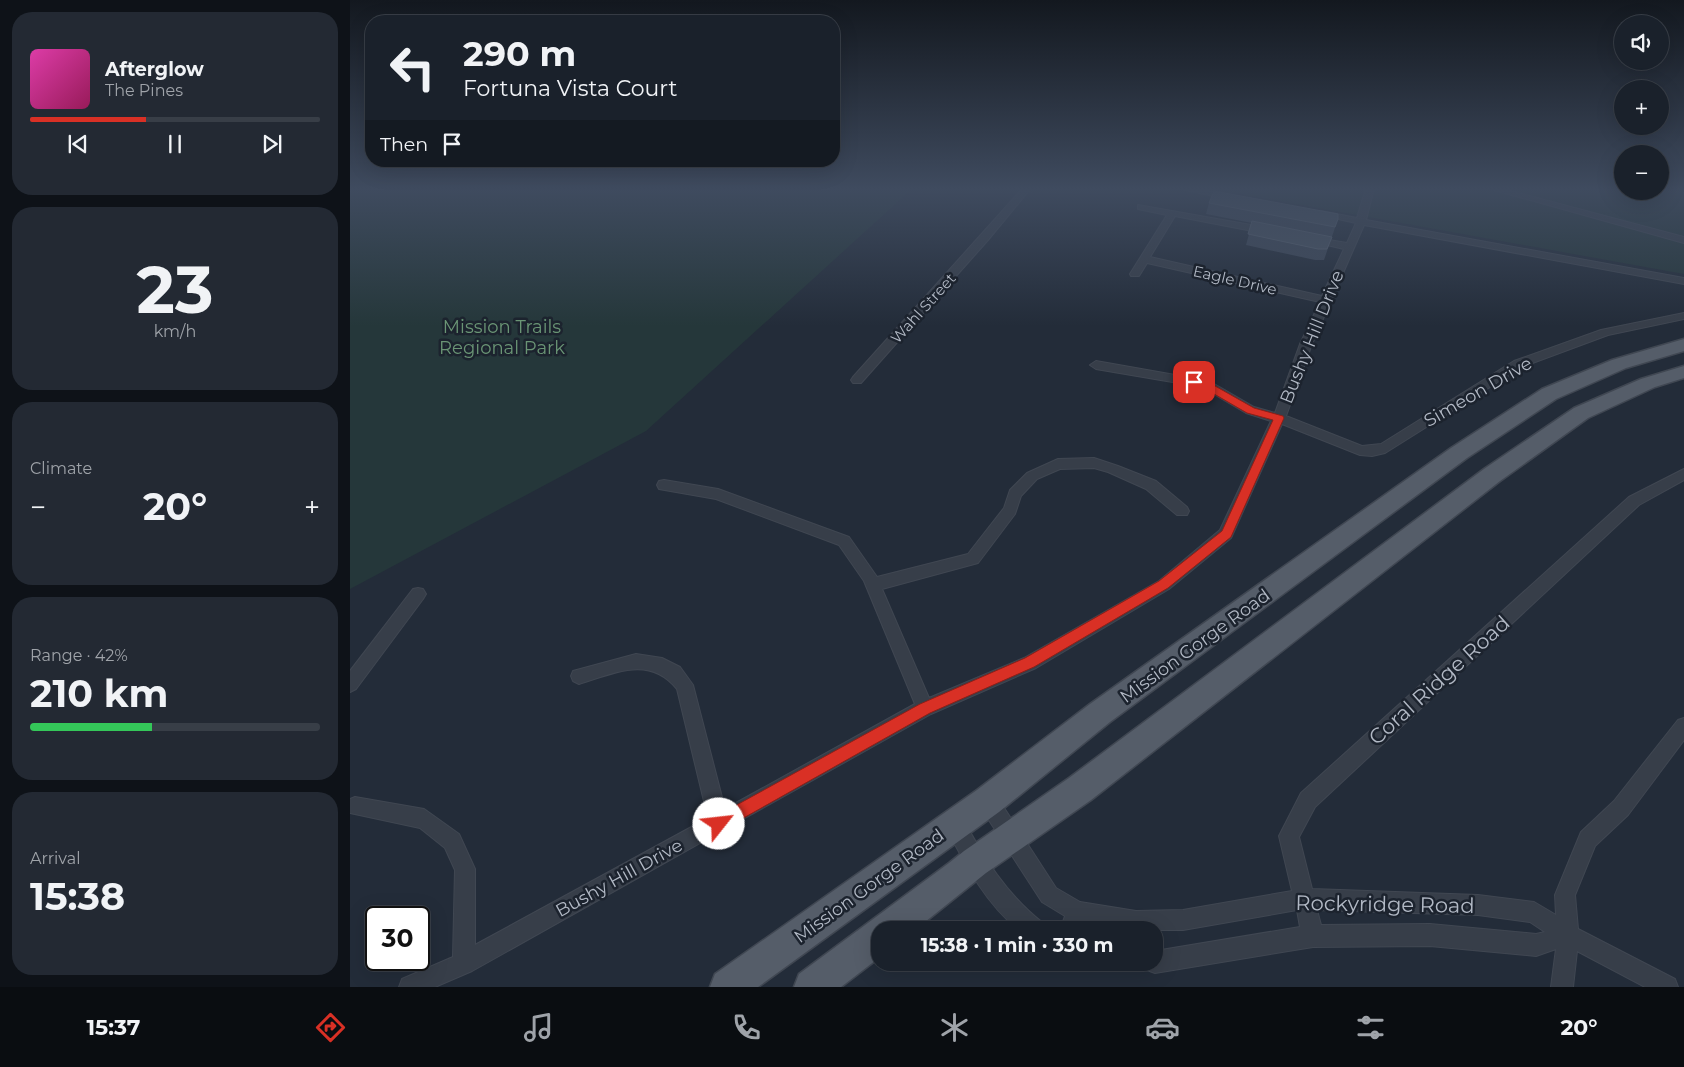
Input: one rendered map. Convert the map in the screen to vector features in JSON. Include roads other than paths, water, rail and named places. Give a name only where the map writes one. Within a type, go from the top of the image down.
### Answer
[{"type":"main road","name":"Mission Gorge Road","points":[[728,987],[988,801],[1100,713],[1459,453],[1558,390],[1619,364],[1684,345]]},
{"type":"main road","points":[[899,921],[961,875],[975,862],[1080,789],[1492,474],[1581,413],[1648,383],[1684,372]]},
{"type":"main road","points":[[812,987],[871,943]]},
{"type":"street","name":"Wahl Street","points":[[857,380],[988,234]]},
{"type":"street","points":[[1134,274],[1159,234]]},
{"type":"street","name":"Bushy Hill Drive","points":[[410,987],[464,962],[719,824],[925,708],[1030,662],[1164,585],[1226,534],[1279,418],[1306,344],[1356,234]]},
{"type":"street","points":[[1427,234],[1684,281]]},
{"type":"street","points":[[1662,234],[1684,240]]},
{"type":"street","points":[[1303,238],[1350,247]]},
{"type":"street","name":"Eagle Drive","points":[[1144,259],[1326,300]]},
{"type":"street","name":"Simeon Drive","points":[[1096,365],[1205,384],[1250,410],[1303,426],[1360,450],[1379,450],[1518,364],[1605,332],[1684,316]]},
{"type":"street","points":[[872,586],[889,578],[973,559],[1010,510],[1015,494],[1032,476],[1058,464],[1094,464],[1113,470],[1151,486],[1182,511]]},
{"type":"street","name":"Coral Ridge Road","points":[[1313,936],[1289,836],[1308,800],[1600,535],[1634,500],[1684,474]]},
{"type":"street","points":[[664,485],[718,494],[844,540],[860,563],[872,586],[925,708]]},
{"type":"street","points":[[350,684],[418,594]]},
{"type":"street","points":[[579,676],[639,660],[657,662],[678,675],[685,685],[719,824]]},
{"type":"street","points":[[1562,987],[1568,934],[1565,896],[1588,839],[1621,808],[1684,726]]},
{"type":"street","name":"Rockyridge Road","points":[[988,801],[1049,895],[1074,921]]},
{"type":"street","points":[[355,806],[424,819],[452,841],[465,869],[464,962]]},
{"type":"street","points":[[955,824],[975,862],[1022,921]]},
{"type":"street","name":"Rockyridge Road","points":[[1160,921],[1183,920],[1303,899],[1478,904],[1534,912],[1568,934],[1667,987]]},
{"type":"street","name":"Rockyridge Road","points":[[1163,961],[1313,936],[1430,935],[1536,945],[1568,934]]},
{"type":"park label","name":"Mission Trails Regional Park","points":[[502,337]]}]
